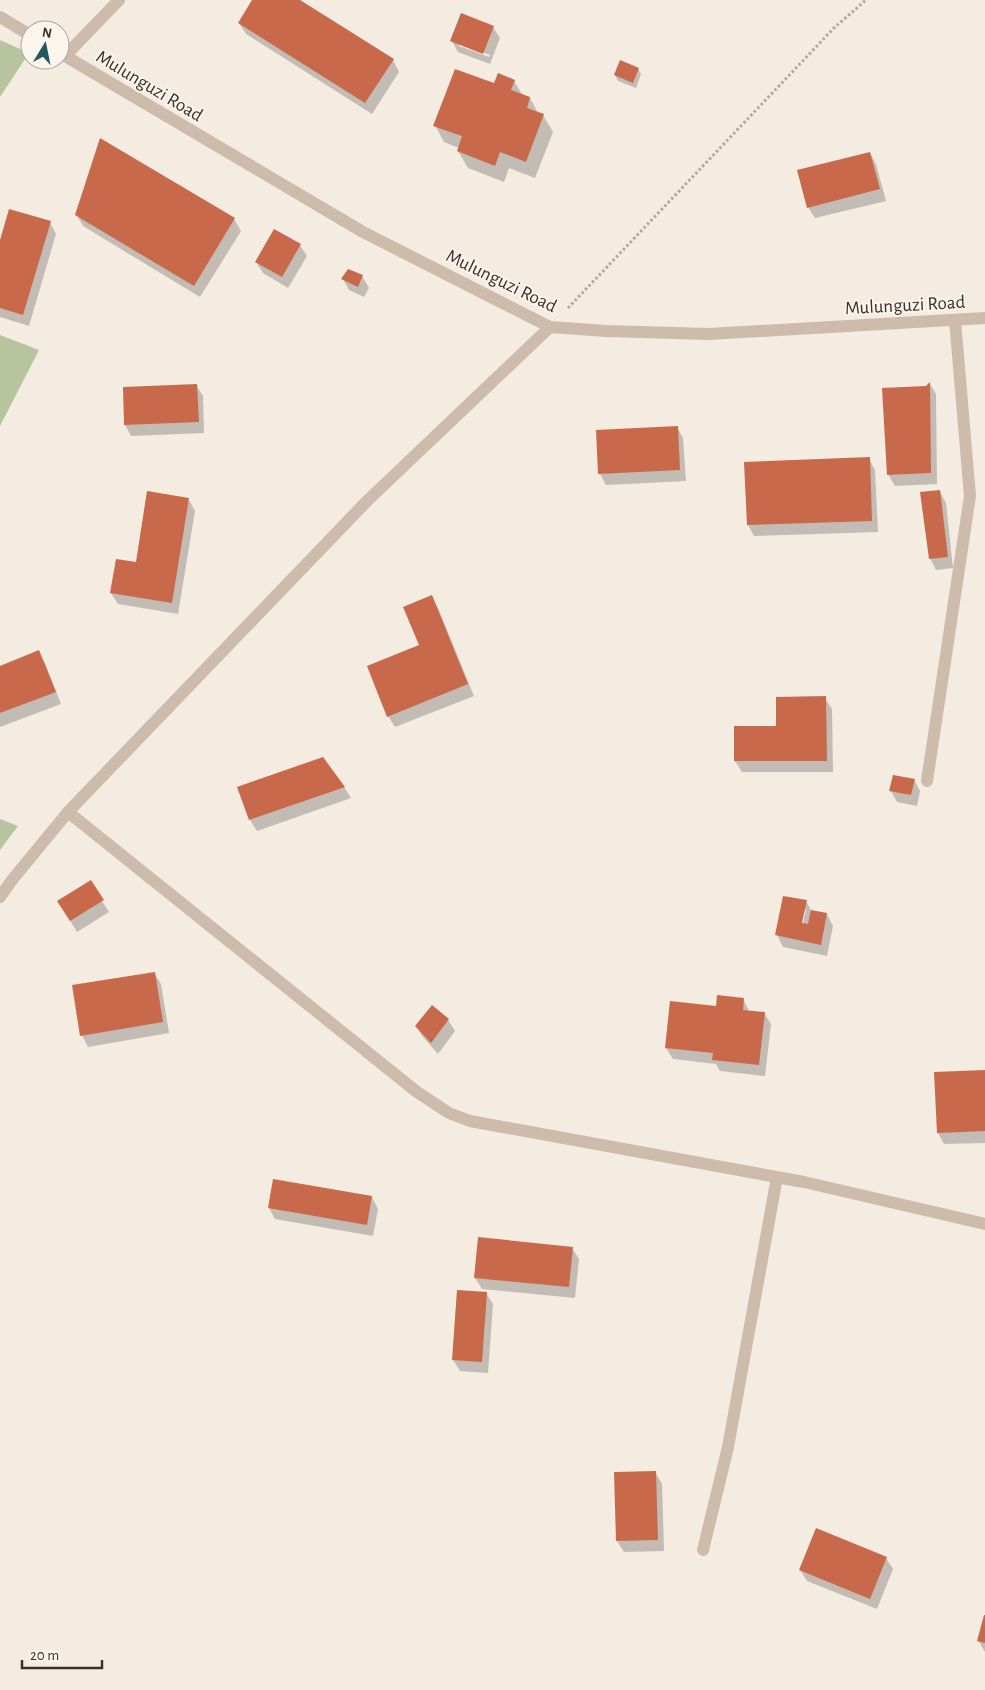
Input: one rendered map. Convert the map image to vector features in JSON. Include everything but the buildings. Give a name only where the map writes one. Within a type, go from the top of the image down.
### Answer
[{"type":"street","points":[[70,46],[119,0]]},
{"type":"street","points":[[0,17],[20,29]]},
{"type":"street","name":"Mulunguzi Road","points":[[70,59],[363,232],[550,326],[606,331],[709,334],[985,318]]},
{"type":"street","points":[[927,780],[970,496],[955,320]]},
{"type":"street","points":[[0,897],[68,812],[367,501],[550,326]]},
{"type":"street","points":[[68,812],[417,1092],[449,1113],[470,1121],[777,1177],[985,1224]]},
{"type":"street","points":[[703,1550],[728,1447],[777,1177]]},
{"type":"path","points":[[550,326],[835,27],[866,0]]},
{"type":"green space","points":[[0,40],[20,49],[20,67],[0,97]]},
{"type":"green space","points":[[0,335],[39,350],[0,426]]},
{"type":"green space","points":[[0,819],[18,826],[0,850]]}]
